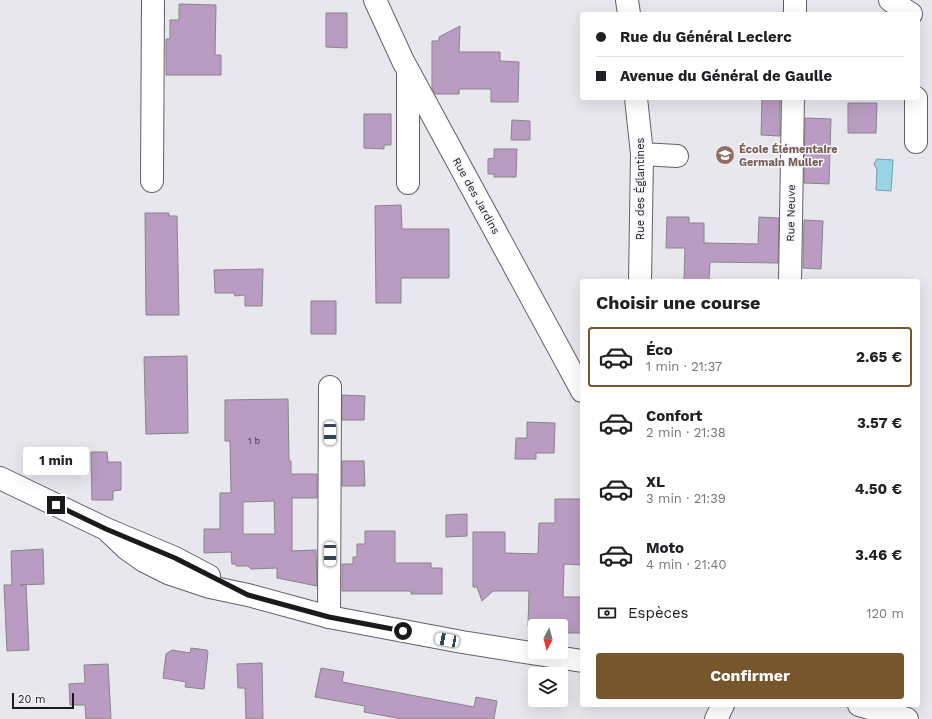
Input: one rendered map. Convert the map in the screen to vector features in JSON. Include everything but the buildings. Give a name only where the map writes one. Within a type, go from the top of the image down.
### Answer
[{"type":"street","points":[[152,181],[153,0]]},
{"type":"street","name":"Rue des Jardins","points":[[375,0],[408,71],[580,387]]},
{"type":"street","points":[[627,0],[628,12]]},
{"type":"street","points":[[795,12],[796,0]]},
{"type":"street","points":[[890,0],[908,12]]},
{"type":"street","points":[[408,71],[408,183]]},
{"type":"street","name":"Rue des Églantines","points":[[636,100],[642,154],[640,279]]},
{"type":"street","name":"Rue Neuve","points":[[790,279],[793,100]]},
{"type":"street","points":[[916,100],[916,142]]},
{"type":"street","points":[[642,154],[677,156]]},
{"type":"street","points":[[329,617],[330,387]]},
{"type":"street","points":[[0,478],[106,529],[168,554],[248,595],[329,617],[462,642],[580,662]]},
{"type":"street","points":[[716,719],[722,707]]},
{"type":"street","points":[[868,707],[896,713]]},
{"type":"water","points":[[877,159],[893,160],[891,191],[876,190],[877,170],[874,164]]},
{"type":"place","name":"École Élémentaire Germain Muller","points":[[725,155]]},
{"type":"route","points":[[56,505],[106,529],[175,558],[248,595],[329,617],[403,631]]}]
